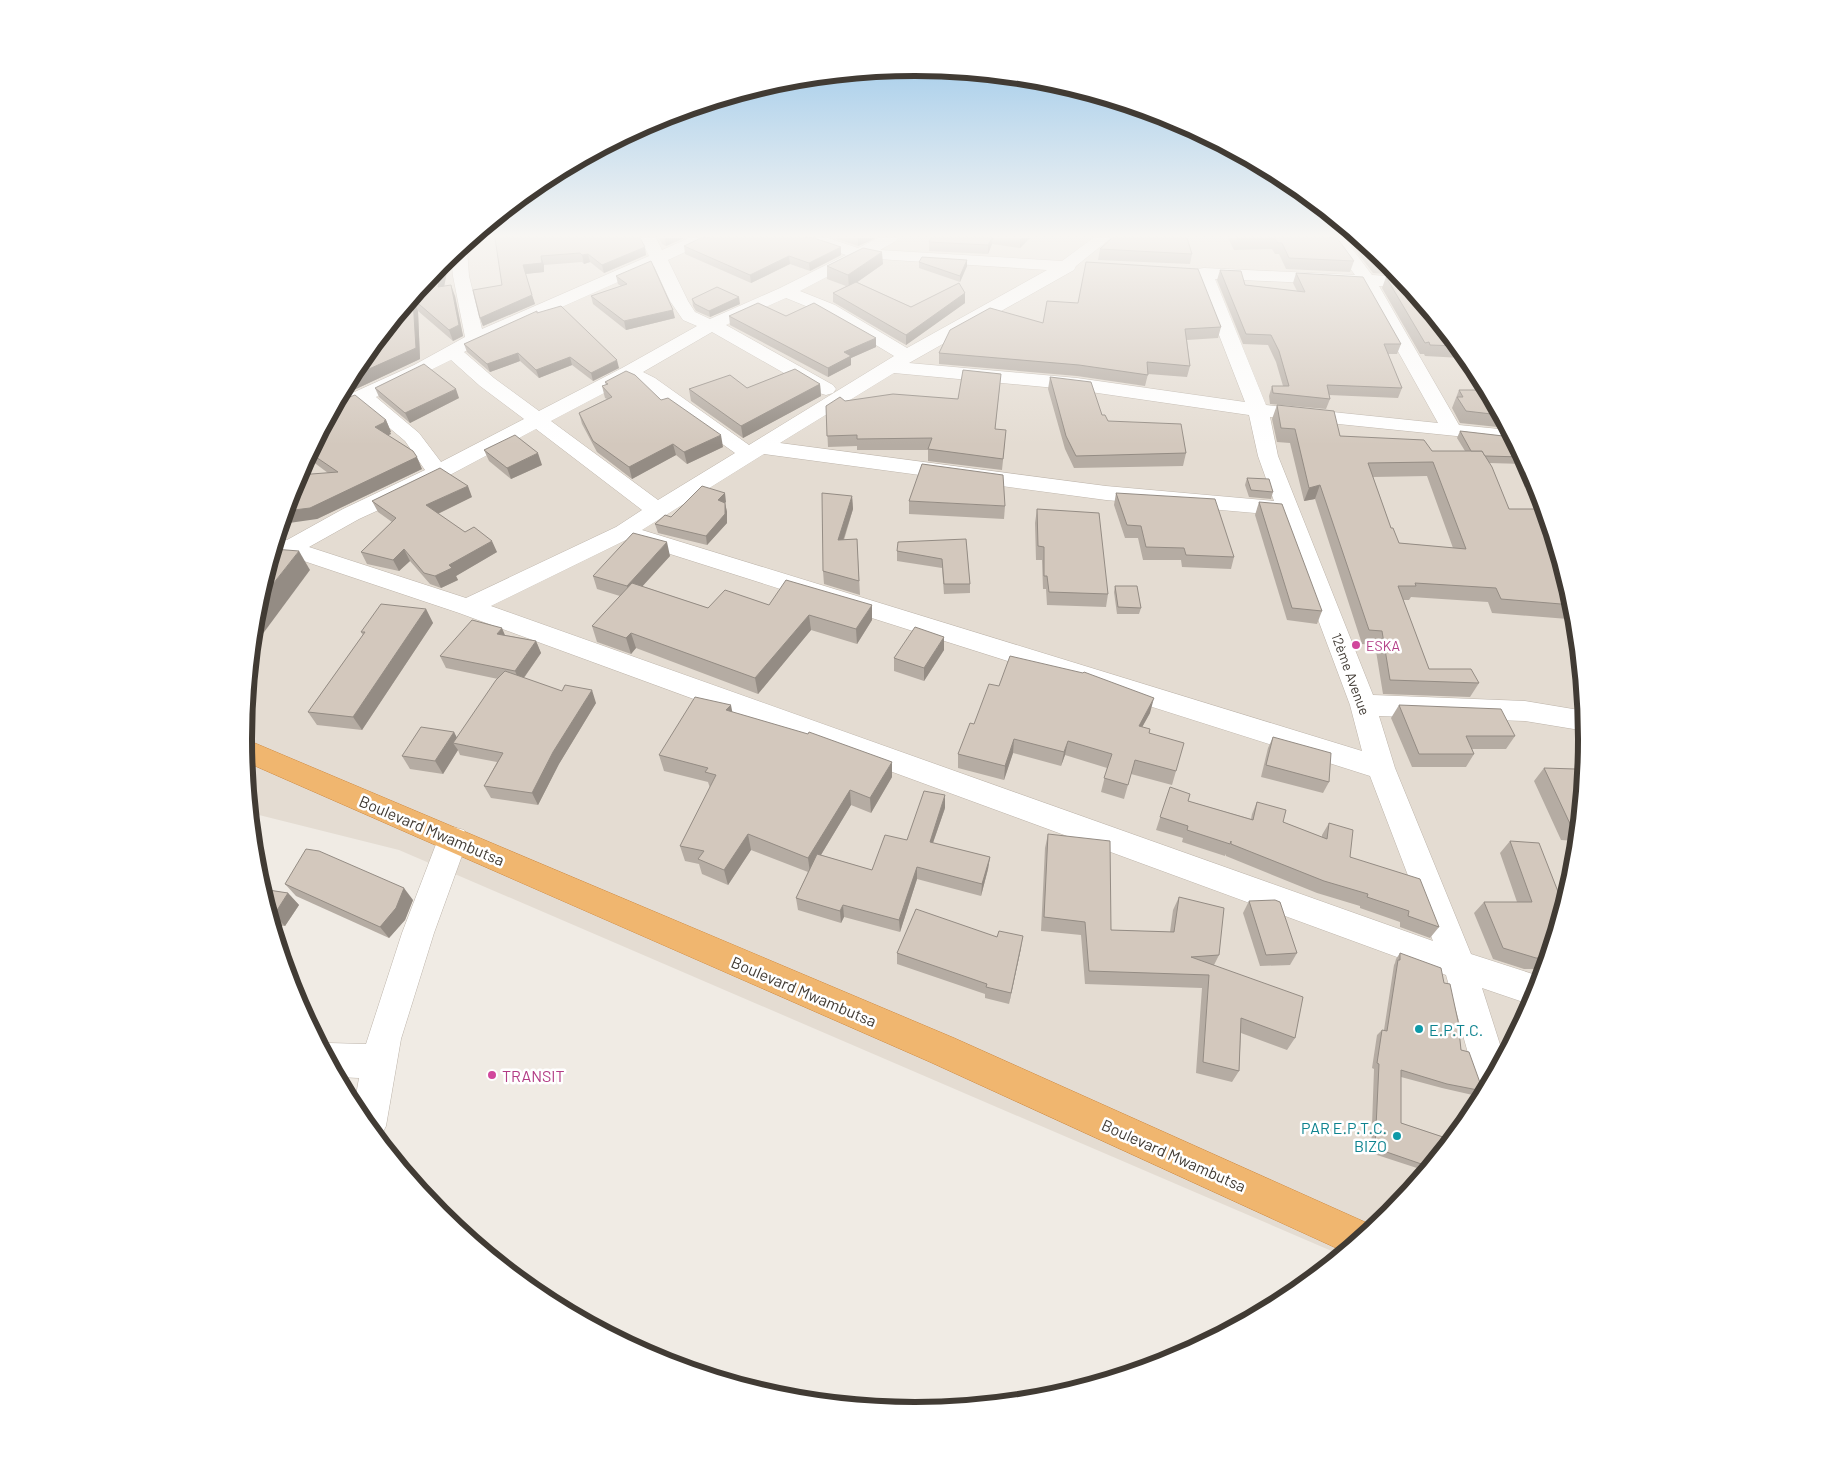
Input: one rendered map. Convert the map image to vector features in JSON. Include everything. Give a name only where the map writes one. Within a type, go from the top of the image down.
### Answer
[{"type":"highway","name":"Boulevard Mwambutsa","points":[[253,754],[933,1046],[1355,1236]]},
{"type":"street","points":[[468,307],[475,339]]},
{"type":"street","points":[[343,405],[453,352],[475,339],[549,307]]},
{"type":"street","points":[[683,307],[689,316],[711,325],[841,397]]},
{"type":"street","points":[[282,547],[410,487],[629,372],[711,325],[752,307]]},
{"type":"street","points":[[824,307],[899,361],[1258,410],[1505,436]]},
{"type":"street","points":[[468,607],[624,532],[656,510],[899,361],[993,307]]},
{"type":"street","name":"12ème Avenue","points":[[1210,307],[1258,410],[1268,456],[1363,705],[1381,768],[1459,965],[1491,1070]]},
{"type":"street","points":[[1382,307],[1452,430]]},
{"type":"street","points":[[453,352],[487,382],[656,510]]},
{"type":"street","points":[[629,372],[648,382],[754,451],[1106,492],[1289,510]]},
{"type":"street","points":[[363,396],[412,437],[437,472]]},
{"type":"street","points":[[624,532],[1381,768]]},
{"type":"street","points":[[282,547],[468,607],[1459,965],[1530,988]]},
{"type":"street","points":[[1363,705],[1525,711],[1578,720]]},
{"type":"street","points":[[370,1116],[384,1039],[418,934],[453,839]]},
{"type":"street","points":[[335,1060],[380,1062]]},
{"type":"shaded area","points":[[413,307],[1418,307],[1467,371],[1490,408],[1510,446],[1544,526],[1566,610],[1577,696],[1579,740],[1577,783],[1566,869],[1544,953],[1510,1033],[1490,1071],[1467,1108],[1414,1177],[1353,1238],[1335,1253],[399,850],[257,814],[252,740],[258,653],[265,610],[287,526],[321,446],[341,408],[364,371]]},
{"type":"building","points":[[413,307],[416,348],[364,371]]},
{"type":"building","points":[[422,307],[455,307],[459,325],[449,330]]},
{"type":"building","points":[[477,307],[505,307],[480,318]]},
{"type":"building","points":[[562,307],[617,360],[591,373],[570,357],[536,370],[518,353],[487,364],[464,344],[537,311],[537,313]]},
{"type":"building","points":[[606,307],[672,307],[673,310],[624,321]]},
{"type":"building","points":[[701,307],[718,307],[709,311]]},
{"type":"building","points":[[749,307],[767,307],[786,316],[805,307],[821,307],[876,338],[844,352],[851,356],[828,368],[729,316]]},
{"type":"building","points":[[857,307],[945,307],[906,335]]},
{"type":"building","points":[[1046,307],[1213,307],[1221,327],[1185,329],[1190,366],[1147,362],[1148,375],[1079,365],[939,353],[950,330],[990,308],[1043,323]]},
{"type":"building","points":[[1235,307],[1380,307],[1401,344],[1384,344],[1402,388],[1327,385],[1330,399],[1273,393],[1272,386],[1289,386],[1279,351],[1271,335],[1246,334]]},
{"type":"building","points":[[1404,307],[1418,307],[1449,346],[1425,343]]},
{"type":"building","points":[[424,364],[456,389],[405,413],[375,388]]},
{"type":"building","points":[[795,369],[820,384],[741,426],[689,389],[730,375],[747,388]]},
{"type":"building","points":[[963,370],[1001,374],[995,429],[1006,430],[1003,459],[928,449],[932,438],[857,439],[857,435],[827,436],[826,406],[840,397],[845,401],[893,394],[958,399]]},
{"type":"building","points":[[626,371],[635,375],[661,400],[668,398],[721,435],[684,452],[673,444],[629,467],[593,441],[579,413],[612,397],[602,386],[608,384],[605,382]]},
{"type":"building","points":[[1050,377],[1091,382],[1102,415],[1105,415],[1108,421],[1181,424],[1186,453],[1076,456],[1066,436]]},
{"type":"building","points":[[1459,390],[1479,390],[1493,414],[1466,411],[1457,397],[1463,397]]},
{"type":"building","points":[[355,395],[386,420],[375,427],[413,451],[417,457],[310,508],[293,510],[308,474],[338,472],[316,457],[347,398]]},
{"type":"building","points":[[1277,405],[1334,411],[1340,436],[1424,440],[1432,451],[1482,451],[1492,467],[1509,509],[1537,509],[1544,526],[1565,604],[1501,599],[1496,588],[1415,583],[1416,586],[1398,586],[1429,669],[1471,669],[1479,683],[1390,680],[1382,631],[1369,630],[1320,485],[1309,488],[1295,429],[1281,428]],"holes":[[[1433,462],[1466,549],[1399,543],[1393,528],[1391,528],[1368,463]]]},
{"type":"building","points":[[1460,431],[1505,436],[1515,457],[1485,456],[1482,451],[1471,451]]},
{"type":"building","points":[[515,435],[538,453],[507,468],[484,450]]},
{"type":"building","points":[[922,464],[1003,475],[1005,506],[909,501]]},
{"type":"building","points":[[440,468],[468,486],[426,505],[465,532],[474,527],[492,541],[449,565],[452,568],[435,576],[424,573],[404,549],[393,560],[361,552],[396,518],[372,501]]},
{"type":"building","points":[[1247,478],[1269,479],[1273,492],[1251,490]]},
{"type":"building","points":[[702,486],[725,493],[718,500],[725,503],[725,514],[706,536],[655,524],[665,515],[671,517]]},
{"type":"building","points":[[822,493],[852,496],[838,540],[857,539],[859,581],[823,571]]},
{"type":"building","points":[[1116,493],[1215,499],[1234,557],[1186,555],[1184,548],[1146,547],[1141,526],[1127,525]]},
{"type":"building","points":[[1259,502],[1282,504],[1322,611],[1292,608]]},
{"type":"building","points":[[1037,509],[1099,513],[1108,594],[1049,592],[1047,576],[1044,576],[1044,547],[1038,546]]},
{"type":"building","points":[[633,533],[667,542],[627,586],[593,576]]},
{"type":"building","points":[[966,539],[970,584],[944,584],[942,559],[897,551],[898,542]]},
{"type":"building","points":[[280,550],[299,551],[270,587]]},
{"type":"building","points":[[786,580],[872,605],[856,629],[809,615],[755,678],[631,633],[626,638],[592,626],[632,583],[708,608],[725,590],[769,605]]},
{"type":"building","points":[[1115,586],[1137,586],[1141,608],[1118,607]]},
{"type":"building","points":[[381,604],[426,609],[353,717],[308,712],[365,632],[361,632]]},
{"type":"building","points":[[472,620],[502,628],[497,634],[536,641],[515,671],[440,656]]},
{"type":"building","points":[[915,627],[944,637],[924,668],[894,658]]},
{"type":"building","points":[[1010,656],[1084,672],[1154,698],[1139,726],[1150,729],[1149,733],[1184,743],[1176,771],[1135,760],[1128,785],[1104,778],[1112,754],[1068,741],[1064,752],[1014,739],[1005,766],[958,754],[970,723],[974,724],[989,684],[999,686]]},
{"type":"building","points":[[505,671],[562,691],[565,685],[592,690],[553,752],[532,793],[484,786],[503,753],[453,743],[496,680]]},
{"type":"building","points":[[695,697],[731,705],[726,710],[808,734],[809,732],[892,762],[870,798],[850,790],[808,858],[748,834],[724,870],[698,859],[704,851],[680,846],[716,775],[705,772],[708,768],[659,755]]},
{"type":"building","points":[[1399,705],[1501,709],[1515,736],[1466,736],[1474,754],[1419,754]]},
{"type":"building","points":[[421,727],[454,732],[435,761],[402,756]]},
{"type":"building","points":[[1273,737],[1331,753],[1329,782],[1266,765]]},
{"type":"building","points":[[1544,768],[1575,769],[1577,773],[1572,828]]},
{"type":"building","points":[[1170,787],[1190,794],[1188,801],[1253,820],[1257,802],[1286,810],[1283,822],[1327,839],[1329,823],[1353,830],[1350,857],[1420,879],[1439,927],[1408,916],[1409,911],[1367,897],[1368,894],[1324,881],[1231,844],[1231,841],[1230,844],[1187,830],[1188,826],[1160,817]]},
{"type":"building","points":[[924,791],[945,795],[930,842],[990,857],[982,884],[917,867],[899,920],[843,905],[840,911],[796,898],[817,854],[872,870],[885,835],[907,840]]},
{"type":"building","points":[[1048,834],[1110,841],[1111,930],[1174,932],[1179,897],[1224,908],[1219,955],[1191,957],[1303,997],[1295,1038],[1241,1018],[1239,1071],[1203,1062],[1209,975],[1089,971],[1085,922],[1044,917]]},
{"type":"building","points":[[1510,841],[1539,843],[1560,896],[1542,958],[1503,948],[1484,902],[1532,902]]},
{"type":"building","points":[[306,849],[319,851],[404,888],[396,908],[380,927],[285,884]]},
{"type":"building","points":[[270,890],[288,893],[275,913]]},
{"type":"building","points":[[1275,900],[1280,902],[1297,953],[1266,955],[1249,901]]},
{"type":"building","points":[[916,909],[997,937],[999,931],[1023,936],[1011,993],[986,987],[987,984],[897,953]]},
{"type":"building","points":[[1400,953],[1441,968],[1444,983],[1450,984],[1458,1021],[1461,1050],[1469,1052],[1481,1085],[1478,1090],[1447,1084],[1401,1070],[1401,1123],[1446,1138],[1424,1165],[1375,1148],[1379,1064],[1377,1063],[1382,1030],[1387,1031],[1398,960],[1400,960]]},
{"type":"place","name":"ESKA","points":[[1356,645]]},
{"type":"place","name":"E.P.T.C.","points":[[1419,1029]]},
{"type":"place","name":"TRANSIT","points":[[492,1075]]},
{"type":"place","name":"PAR E.P.T.C. BIZO","points":[[1397,1136]]}]
